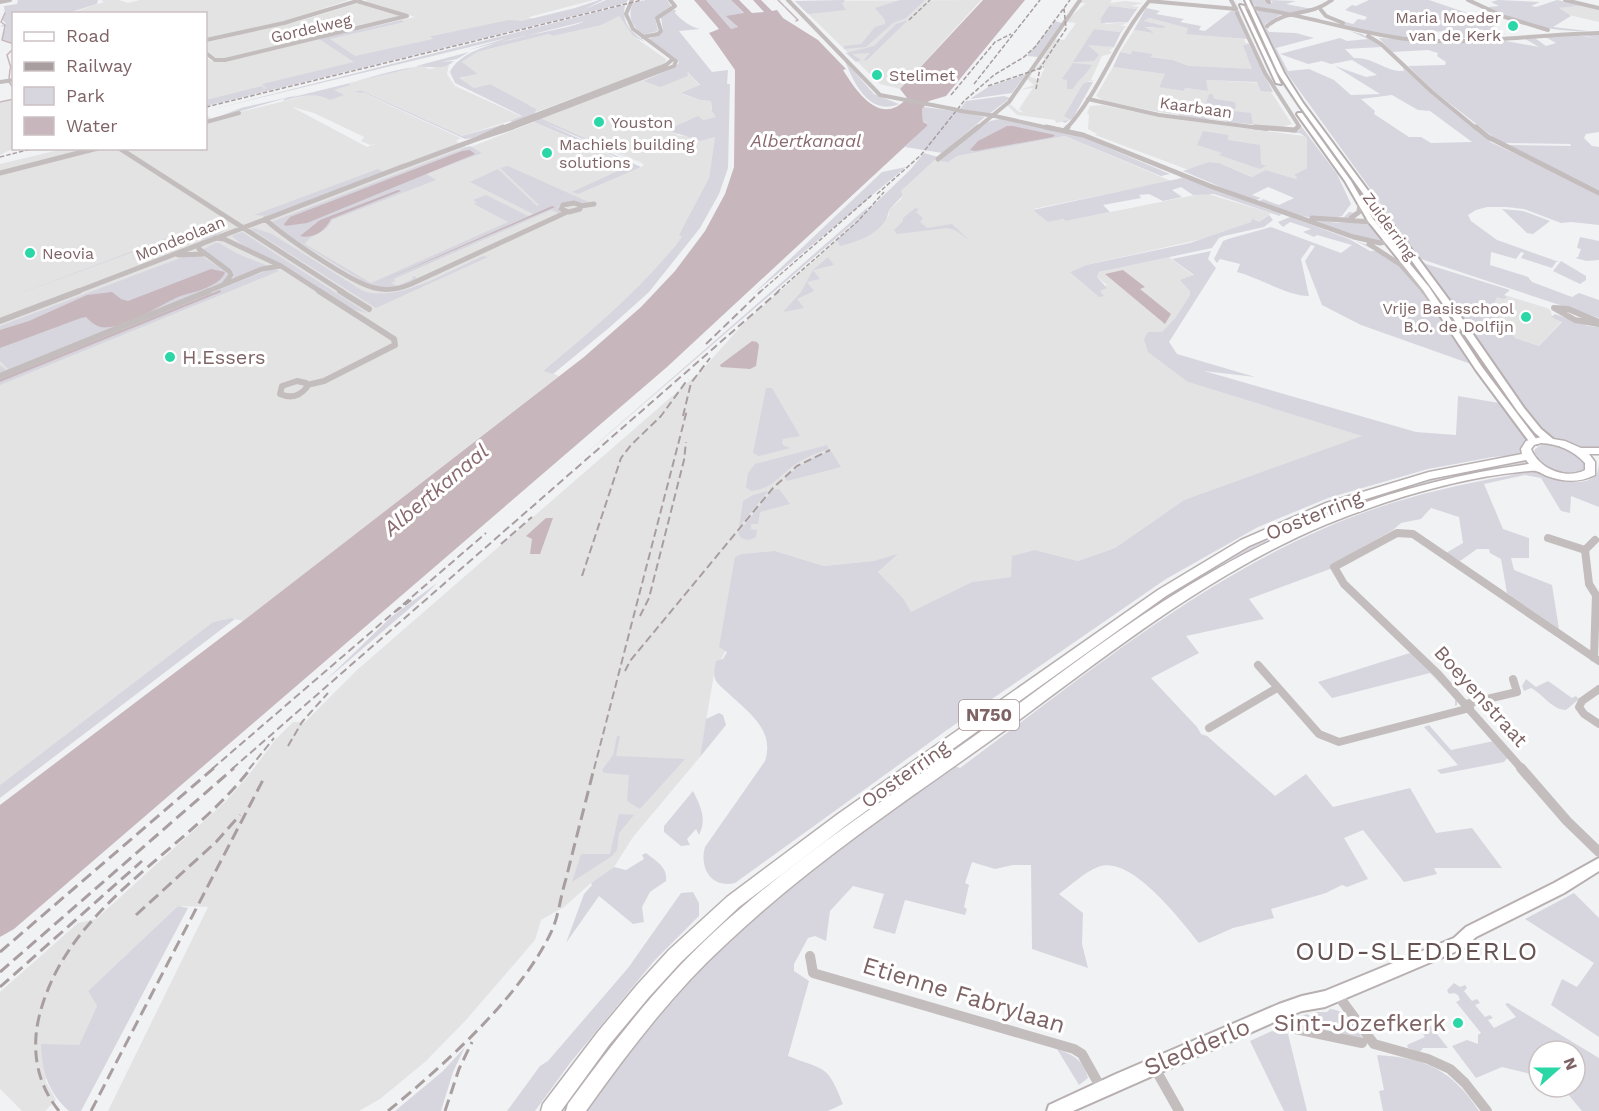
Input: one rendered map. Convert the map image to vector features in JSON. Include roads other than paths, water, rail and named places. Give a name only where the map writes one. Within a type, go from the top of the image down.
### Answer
[{"type":"main road","name":"Zuiderring","points":[[1240,0],[1248,28],[1270,69],[1348,181],[1370,220],[1408,267],[1533,442]]},
{"type":"main road","name":"Zuiderring","points":[[1247,0],[1281,73],[1521,410],[1538,431],[1550,441]]},
{"type":"main road","name":"Oosterring","points":[[550,1111],[603,1039],[643,991],[675,956],[725,909],[851,813],[1162,593],[1245,543],[1330,506],[1429,476],[1533,461],[1558,475],[1578,477],[1591,472],[1595,461],[1579,451],[1550,441],[1533,442]]},
{"type":"main road","points":[[1533,442],[1527,446],[1533,461]]},
{"type":"main road","name":"Oosterring","points":[[1579,451],[1599,450]]},
{"type":"main road","name":"Oosterring","points":[[575,1111],[618,1051],[655,1006],[690,968],[741,919],[809,864],[1172,602],[1255,553],[1340,514],[1439,484],[1533,461]]},
{"type":"main road","name":"Sledderlo","points":[[1055,1111],[1153,1065],[1309,1000],[1325,999],[1459,943],[1471,932],[1559,888],[1599,864]]},
{"type":"street","points":[[0,2],[10,0]]},
{"type":"street","points":[[207,40],[284,23],[358,0]]},
{"type":"street","name":"Gordelweg","points":[[207,54],[215,60],[225,60],[407,16],[358,0]]},
{"type":"street","points":[[632,0],[626,14],[628,21],[642,37],[673,58]]},
{"type":"street","points":[[642,37],[658,34],[661,31],[657,18],[675,6],[670,0]]},
{"type":"street","points":[[789,0],[876,92],[886,98],[1076,129],[1216,188],[1354,237],[1393,258],[1432,300]]},
{"type":"street","points":[[938,159],[976,127],[994,116],[1014,96],[1080,0]]},
{"type":"street","points":[[1076,129],[1080,114],[1088,99],[1141,9],[1150,0],[1230,10],[1236,9],[1232,0]]},
{"type":"street","points":[[1267,27],[1278,17],[1320,9],[1332,0]]},
{"type":"street","points":[[1468,0],[1533,26],[1558,33]]},
{"type":"street","points":[[1565,0],[1599,8]]},
{"type":"street","points":[[1243,8],[1271,10],[1372,36],[1431,92],[1488,137],[1599,193]]},
{"type":"street","points":[[1322,10],[1326,16],[1343,23],[1340,27]]},
{"type":"street","name":"Zuiderring","points":[[1237,13],[1248,28],[1259,61],[1299,126]]},
{"type":"street","points":[[1533,26],[1544,33]]},
{"type":"street","points":[[1372,36],[1447,40],[1544,33],[1599,33]]},
{"type":"street","points":[[1576,33],[1599,38]]},
{"type":"street","points":[[1377,41],[1380,35]]},
{"type":"street","name":"Mondeolaan","points":[[0,321],[156,262],[212,238],[549,114],[629,81],[666,66],[673,58],[676,63],[674,66],[639,80],[629,81],[621,82],[485,133],[477,139]]},
{"type":"street","points":[[1259,61],[1270,69]]},
{"type":"street","name":"Kaarbaan","points":[[1088,99],[1152,114],[1284,131],[1295,130],[1299,126]]},
{"type":"street","points":[[543,111],[549,114]]},
{"type":"street","points":[[207,122],[239,113]]},
{"type":"street","points":[[1065,129],[1080,114]]},
{"type":"street","points":[[0,173],[90,150]]},
{"type":"street","points":[[122,150],[369,309]]},
{"type":"street","points":[[567,212],[561,209],[565,204],[576,203],[581,206],[594,204]]},
{"type":"street","points":[[1348,220],[1359,212],[1360,203]]},
{"type":"street","points":[[265,219],[278,231],[364,285],[386,290],[411,284],[567,212],[577,211],[581,206]]},
{"type":"street","points":[[1288,214],[1329,221],[1370,220],[1395,233],[1386,242],[1354,237]]},
{"type":"street","points":[[256,223],[278,231]]},
{"type":"street","points":[[233,231],[230,236],[242,248]]},
{"type":"street","points":[[212,238],[198,246],[204,254],[229,271],[231,275],[218,289]]},
{"type":"street","name":"Mondeolaan","points":[[212,238],[224,239],[280,266],[386,334],[390,341],[389,345],[374,357],[324,381],[307,385]]},
{"type":"street","points":[[156,262],[187,253],[204,254]]},
{"type":"street","points":[[0,376],[218,289],[262,269],[280,266]]},
{"type":"street","points":[[1551,307],[1559,313],[1586,323],[1599,323]]},
{"type":"street","points":[[300,381],[307,385],[301,394],[286,397],[279,393],[283,382],[300,381]]},
{"type":"street","name":"Boeyenstraat","points":[[1596,659],[1424,541],[1405,532],[1397,532],[1334,567],[1334,572],[1350,590],[1415,650],[1468,706],[1564,820],[1599,852]]},
{"type":"street","points":[[1548,538],[1585,550]]},
{"type":"street","points":[[1585,550],[1595,540]]},
{"type":"street","points":[[1585,550],[1589,584],[1596,595],[1596,659]]},
{"type":"street","points":[[1589,575],[1599,578]]},
{"type":"street","points":[[1258,665],[1319,734],[1338,742],[1517,692],[1513,679]]},
{"type":"street","points":[[1209,728],[1277,688]]},
{"type":"street","points":[[1599,689],[1579,707],[1584,714],[1599,724]]},
{"type":"street","name":"Etienne Fabrylaan","points":[[810,956],[813,973],[1074,1049],[1082,1054],[1101,1088]]},
{"type":"street","points":[[1337,994],[1374,1044],[1428,1059],[1450,1069],[1465,1083],[1487,1111]]},
{"type":"street","points":[[1277,1014],[1285,1025],[1291,1028],[1362,1043]]},
{"type":"street","points":[[1153,1065],[1179,1111]]},
{"type":"water","name":"Albertkanaal","points":[[694,0],[706,0],[731,29],[738,27],[726,16],[744,13],[731,0],[739,0],[752,13],[764,12],[753,0],[761,0],[772,11],[777,10],[783,18],[818,40],[846,69],[843,70],[848,78],[870,103],[879,108],[888,109],[897,106],[907,98],[900,89],[983,0],[1025,0],[946,96],[929,101],[922,109],[923,122],[927,126],[667,367],[14,929],[0,937],[0,805],[243,621],[584,357],[641,307],[675,271],[705,231],[725,194],[734,167],[735,70],[709,33],[719,29]]},
{"type":"water","points":[[1007,126],[1055,135],[975,151],[970,150],[978,141]]},
{"type":"water","points":[[470,150],[475,154],[307,223],[285,226],[284,224],[290,217],[462,151]]},
{"type":"water","points":[[398,190],[401,191],[331,219],[326,227],[314,235],[300,236],[320,220]]},
{"type":"water","points":[[552,206],[555,207],[375,284]]},
{"type":"water","points":[[211,269],[225,272],[216,283],[178,297],[128,322],[110,327],[99,327],[86,317],[81,318],[0,348],[0,330],[29,321],[87,295],[112,292],[128,301]]},
{"type":"water","points":[[1123,270],[1145,287],[1140,289],[1171,314],[1165,324],[1105,274]]},
{"type":"water","points":[[220,290],[221,292],[0,382],[0,379]]},
{"type":"water","points":[[752,341],[759,345],[756,366],[750,369],[721,367],[720,365]]},
{"type":"water","points":[[546,518],[553,518],[540,554],[530,554],[532,539],[526,536]]},
{"type":"waterway","points":[[778,0],[784,6]]},
{"type":"waterway","points":[[785,7],[798,20],[796,21]]},
{"type":"waterway","points":[[5,13],[1,22],[5,25]]},
{"type":"waterway","points":[[5,26],[2,40],[12,43]]},
{"type":"waterway","points":[[11,68],[7,55],[12,50]]},
{"type":"waterway","points":[[9,79],[10,69]]},
{"type":"waterway","points":[[9,82],[12,86]]},
{"type":"waterway","points":[[0,102],[12,99]]},
{"type":"railway","points":[[207,107],[642,0]]},
{"type":"railway","points":[[909,20],[930,0]]},
{"type":"railway","points":[[974,84],[1040,0]]},
{"type":"railway","points":[[1064,8],[1070,0]]},
{"type":"railway","points":[[877,194],[921,155],[964,101],[994,75],[1024,57],[1035,47],[1064,8]]},
{"type":"railway","points":[[1040,68],[1066,29],[1064,8]]},
{"type":"railway","points":[[951,95],[995,42],[1011,34]]},
{"type":"railway","points":[[1040,68],[1044,67]]},
{"type":"railway","points":[[988,86],[1040,68]]},
{"type":"railway","points":[[1036,89],[1040,68]]},
{"type":"railway","points":[[0,157],[27,150]]},
{"type":"railway","points":[[777,292],[858,221],[884,192]]},
{"type":"railway","points":[[760,292],[873,194]]},
{"type":"railway","points":[[706,344],[761,291]]},
{"type":"railway","points":[[232,769],[779,291]]},
{"type":"railway","points":[[683,416],[691,383],[710,358]]},
{"type":"railway","points":[[582,576],[621,458],[661,416],[688,379]]},
{"type":"railway","points":[[594,769],[687,410]]},
{"type":"railway","points":[[640,616],[649,598],[684,460],[686,442]]},
{"type":"railway","points":[[625,671],[630,661],[773,488],[797,466],[830,450]]},
{"type":"railway","points":[[501,544],[532,517]]},
{"type":"railway","points":[[212,769],[486,533]]},
{"type":"railway","points":[[395,612],[414,598]]},
{"type":"railway","points":[[288,746],[302,722],[328,693]]},
{"type":"railway","points":[[249,769],[274,738]]},
{"type":"railway","points":[[0,952],[214,768]]},
{"type":"railway","points":[[0,972],[234,768]]},
{"type":"railway","points":[[59,1111],[45,1090],[36,1055],[39,1017],[53,977],[75,942],[101,911],[130,882],[194,828],[251,768]]},
{"type":"railway","points":[[388,1111],[457,1051],[503,1003],[540,953],[557,916],[594,768]]},
{"type":"railway","points":[[91,1111],[264,778]]},
{"type":"railway","points":[[136,915],[216,842],[240,815]]},
{"type":"railway","points":[[0,987],[142,861]]},
{"type":"railway","points":[[445,1111],[459,1069],[472,1042]]},
{"type":"place","name":"Maria Moeder van de Kerk","points":[[1513,26]]},
{"type":"place","name":"Stelimet","points":[[877,75]]},
{"type":"place","name":"Youston","points":[[599,122]]},
{"type":"place","name":"Machiels building solutions","points":[[547,153]]},
{"type":"place","name":"Neovia","points":[[30,253]]},
{"type":"place","name":"Vrije Basisschool B.O. de Dolfijn","points":[[1526,317]]},
{"type":"place","name":"H.Essers","points":[[170,357]]},
{"type":"place","name":"Sint-Jozefkerk","points":[[1458,1023]]},
{"type":"district","name":"OUD-SLEDDERLO","points":[[1417,951]]}]
